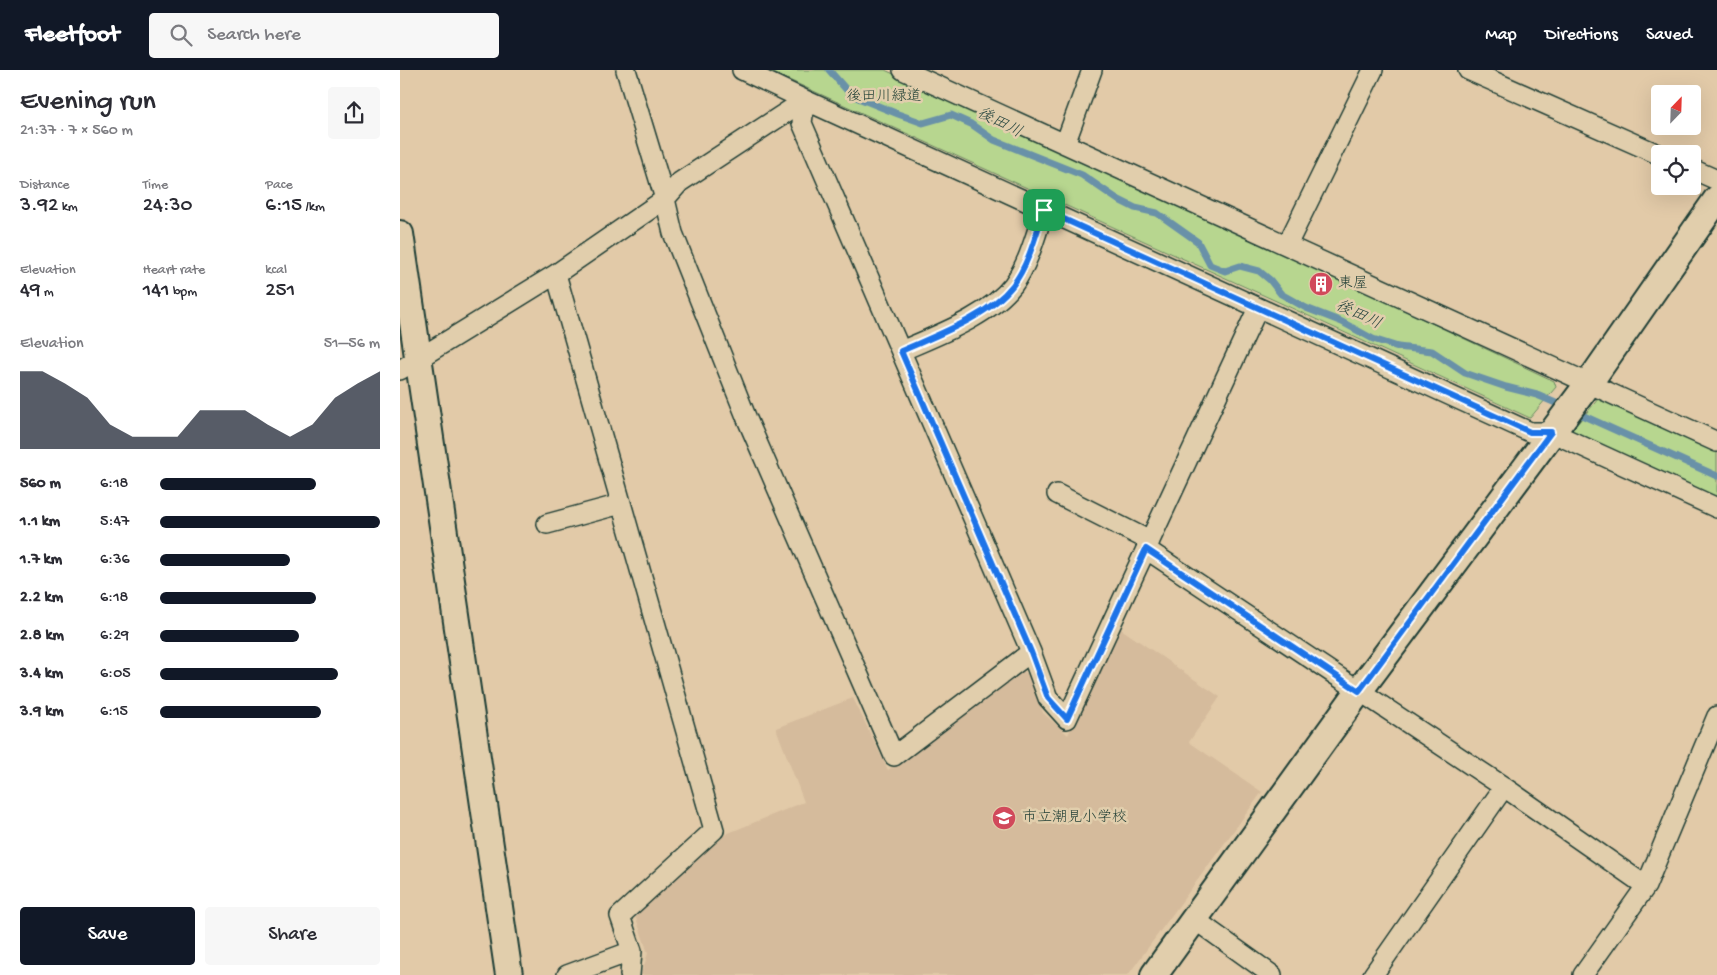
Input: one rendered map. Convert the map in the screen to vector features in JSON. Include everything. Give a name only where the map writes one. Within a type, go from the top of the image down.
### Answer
[{"type":"street","points":[[626,70],[665,199],[673,233],[747,419],[894,756],[1031,652]]},
{"type":"street","points":[[742,70],[1530,432],[1551,432],[1717,508]]},
{"type":"street","points":[[903,70],[1717,442]]},
{"type":"street","points":[[1065,144],[1092,70]]},
{"type":"street","points":[[1288,245],[1373,70]]},
{"type":"street","points":[[1468,70],[1651,150]]},
{"type":"street","points":[[409,364],[556,274],[665,199],[680,182],[805,100]]},
{"type":"street","points":[[805,100],[802,123],[1031,652],[1048,698],[1067,719],[1258,308]]},
{"type":"street","points":[[1701,173],[1717,180]]},
{"type":"street","points":[[1154,975],[1359,691],[1589,383],[1717,199]]},
{"type":"street","points":[[901,351],[948,330],[1000,300],[1014,284],[1024,266],[1044,210]]},
{"type":"street","points":[[400,234],[409,364],[509,975]]},
{"type":"street","points":[[556,274],[714,830],[620,916],[632,950],[630,975]]},
{"type":"street","points":[[1057,494],[1148,545],[1646,886]]},
{"type":"street","points":[[547,524],[621,504]]},
{"type":"street","points":[[1583,975],[1646,886],[1717,716]]},
{"type":"street","points":[[1373,975],[1504,787]]},
{"type":"street","points":[[1194,919],[1272,975]]},
{"type":"street","points":[[567,975],[632,950]]},
{"type":"shaded area","name":"市立潮見小学校","points":[[1121,629],[1220,697],[1189,742],[1262,792],[1128,975],[641,975],[648,953],[636,918],[639,909],[726,834],[804,802],[776,728],[853,698],[888,770],[922,748],[1019,670],[1029,674],[1043,713],[1068,735]]},
{"type":"green space","name":"後田川緑道","points":[[767,70],[885,70],[1554,381],[1556,387],[1530,418]]},
{"type":"green space","points":[[1599,398],[1717,451],[1717,501],[1571,436],[1572,430]]},
{"type":"building","name":"東屋","points":[[1318,277],[1324,277],[1328,284],[1324,291],[1318,291],[1314,287],[1314,281]]},
{"type":"waterway","name":"後田川","points":[[829,70],[851,95],[923,123],[951,115],[971,124],[994,140],[1082,175],[1117,199],[1135,208],[1157,213],[1198,242],[1210,265],[1225,271],[1240,266],[1259,271],[1270,280],[1281,294],[1306,308],[1342,322],[1373,339],[1398,347],[1432,351],[1465,373],[1537,395],[1565,407]]},
{"type":"waterway","name":"後田川","points":[[1575,412],[1717,476]]},
{"type":"place","name":"東屋","points":[[1321,284]]},
{"type":"place","name":"市立潮見小学校","points":[[1004,818]]},
{"type":"route","points":[[1044,210],[1530,432],[1551,432],[1359,691],[1146,549],[1067,719],[1048,698],[1031,652],[901,351],[948,330],[1000,300],[1014,284],[1024,266],[1044,210]]}]
